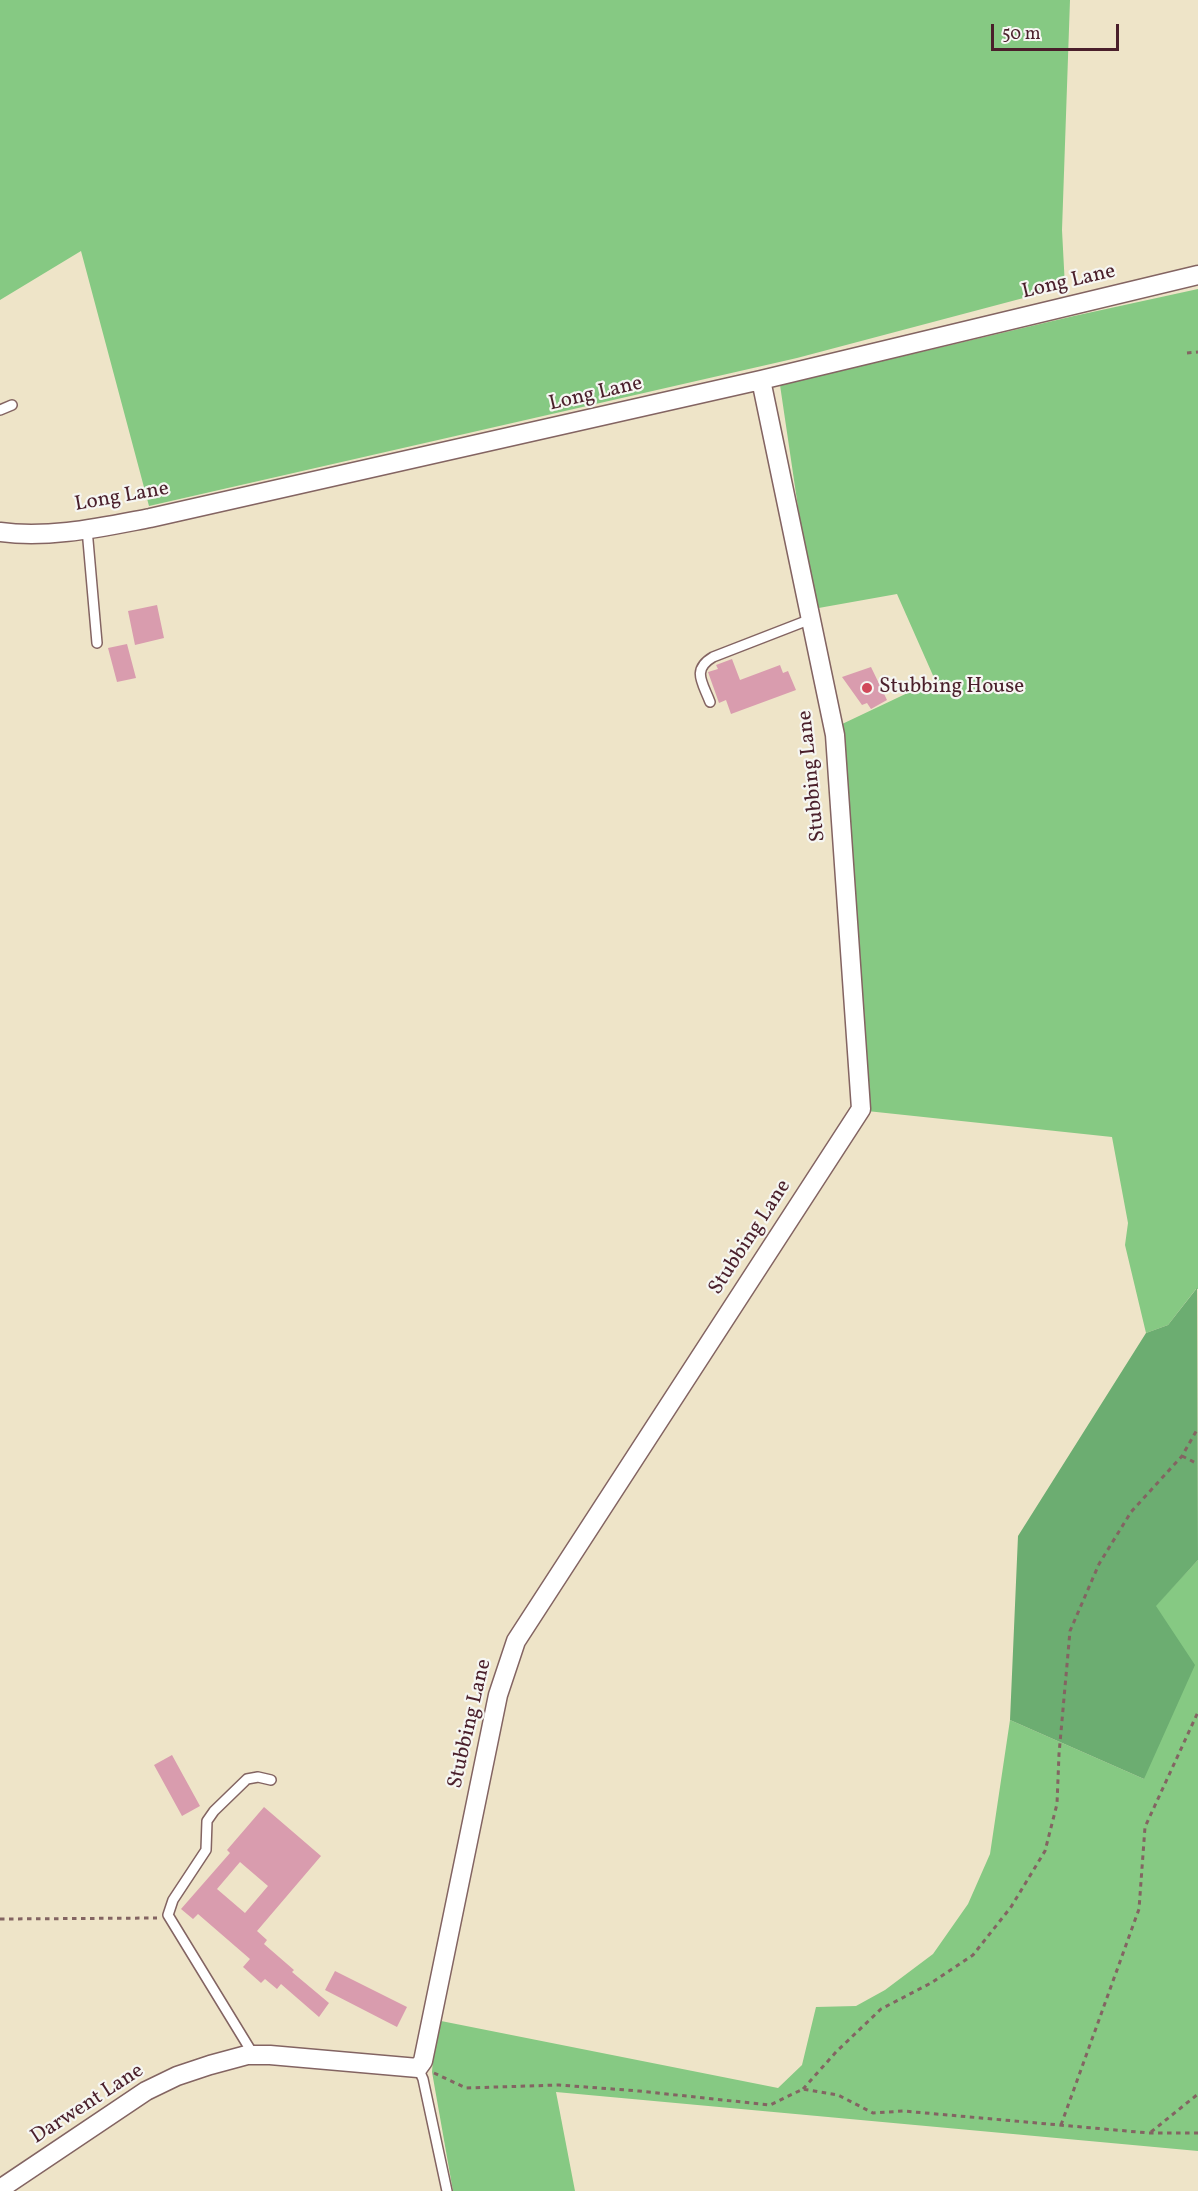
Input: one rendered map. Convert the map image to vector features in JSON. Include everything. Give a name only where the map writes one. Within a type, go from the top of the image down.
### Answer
[{"type":"street","name":"Long Lane","points":[[0,532],[36,533],[87,529],[150,518],[761,380],[1198,275]]},
{"type":"street","name":"Stubbing Lane","points":[[418,2068],[423,2061],[498,1695],[516,1641],[861,1109],[836,735],[761,380]]},
{"type":"street","name":"Darwent Lane","points":[[0,2189],[146,2091],[177,2076],[210,2065],[254,2055],[270,2055],[418,2068]]},
{"type":"lane","points":[[0,410],[12,405]]},
{"type":"lane","points":[[87,529],[97,643]]},
{"type":"lane","points":[[710,702],[699,673],[705,661],[811,619]]},
{"type":"lane","points":[[254,2055],[168,1915],[173,1900],[206,1850],[207,1821],[214,1811],[247,1779],[258,1777],[271,1780]]},
{"type":"lane","points":[[418,2068],[423,2079],[447,2191]]},
{"type":"path","points":[[1187,353],[1198,352]]},
{"type":"path","points":[[418,2068],[466,2088],[559,2085],[771,2105],[803,2089],[836,2052],[881,2009],[931,1983],[974,1955],[1011,1907],[1045,1851],[1057,1804],[1070,1630],[1099,1564],[1131,1512],[1182,1456],[1198,1428]]},
{"type":"path","points":[[1182,1456],[1198,1464]]},
{"type":"path","points":[[1061,2126],[1139,1909],[1145,1827],[1198,1712]]},
{"type":"path","points":[[0,1919],[158,1918],[168,1915]]},
{"type":"path","points":[[803,2089],[838,2095],[873,2113],[903,2111],[1149,2133],[1198,2133]]},
{"type":"path","points":[[1149,2133],[1198,2094]]},
{"type":"green space","points":[[0,0],[1070,0],[1062,230],[1065,287],[797,358],[149,506],[81,251],[0,300]]},
{"type":"green space","points":[[1198,289],[1198,1289],[1168,1325],[1146,1333],[1125,1245],[1128,1223],[1112,1137],[867,1111],[840,725],[935,680],[897,594],[813,609],[780,385]]},
{"type":"green space","points":[[1197,1288],[1198,1560],[1156,1606],[1195,1665],[1144,1779],[1010,1720],[1018,1536],[1146,1333],[1168,1325]]},
{"type":"green space","points":[[1198,1560],[1198,2151],[556,2092],[575,2191],[453,2191],[432,2072],[436,2020],[778,2088],[802,2065],[816,2007],[856,2006],[885,1990],[933,1954],[968,1904],[990,1854],[1010,1720],[1144,1779],[1155,1606]]},
{"type":"building","points":[[157,605],[164,638],[135,645],[128,611]]},
{"type":"building","points":[[127,644],[136,678],[117,682],[108,648]]},
{"type":"building","points":[[732,659],[740,680],[780,665],[783,673],[788,671],[796,690],[731,714],[726,700],[719,703],[708,672],[718,669],[716,665]]},
{"type":"building","name":"Stubbing House","points":[[871,667],[887,700],[871,709],[867,703],[862,705],[842,677]]},
{"type":"building","points":[[172,1755],[200,1806],[182,1816],[154,1765]]},
{"type":"building","points":[[264,1807],[321,1856],[257,1931],[267,1940],[264,1944],[294,1970],[292,1972],[329,2003],[319,2017],[281,1984],[277,1989],[265,1979],[261,1983],[243,1967],[250,1959],[198,1914],[193,1919],[181,1909],[230,1853],[227,1850]],"holes":[[[240,1862],[268,1886],[245,1913],[217,1889]]]},
{"type":"building","points":[[335,1971],[407,2007],[397,2027],[325,1990]]},
{"type":"place","name":"Stubbing House","points":[[867,688]]}]
